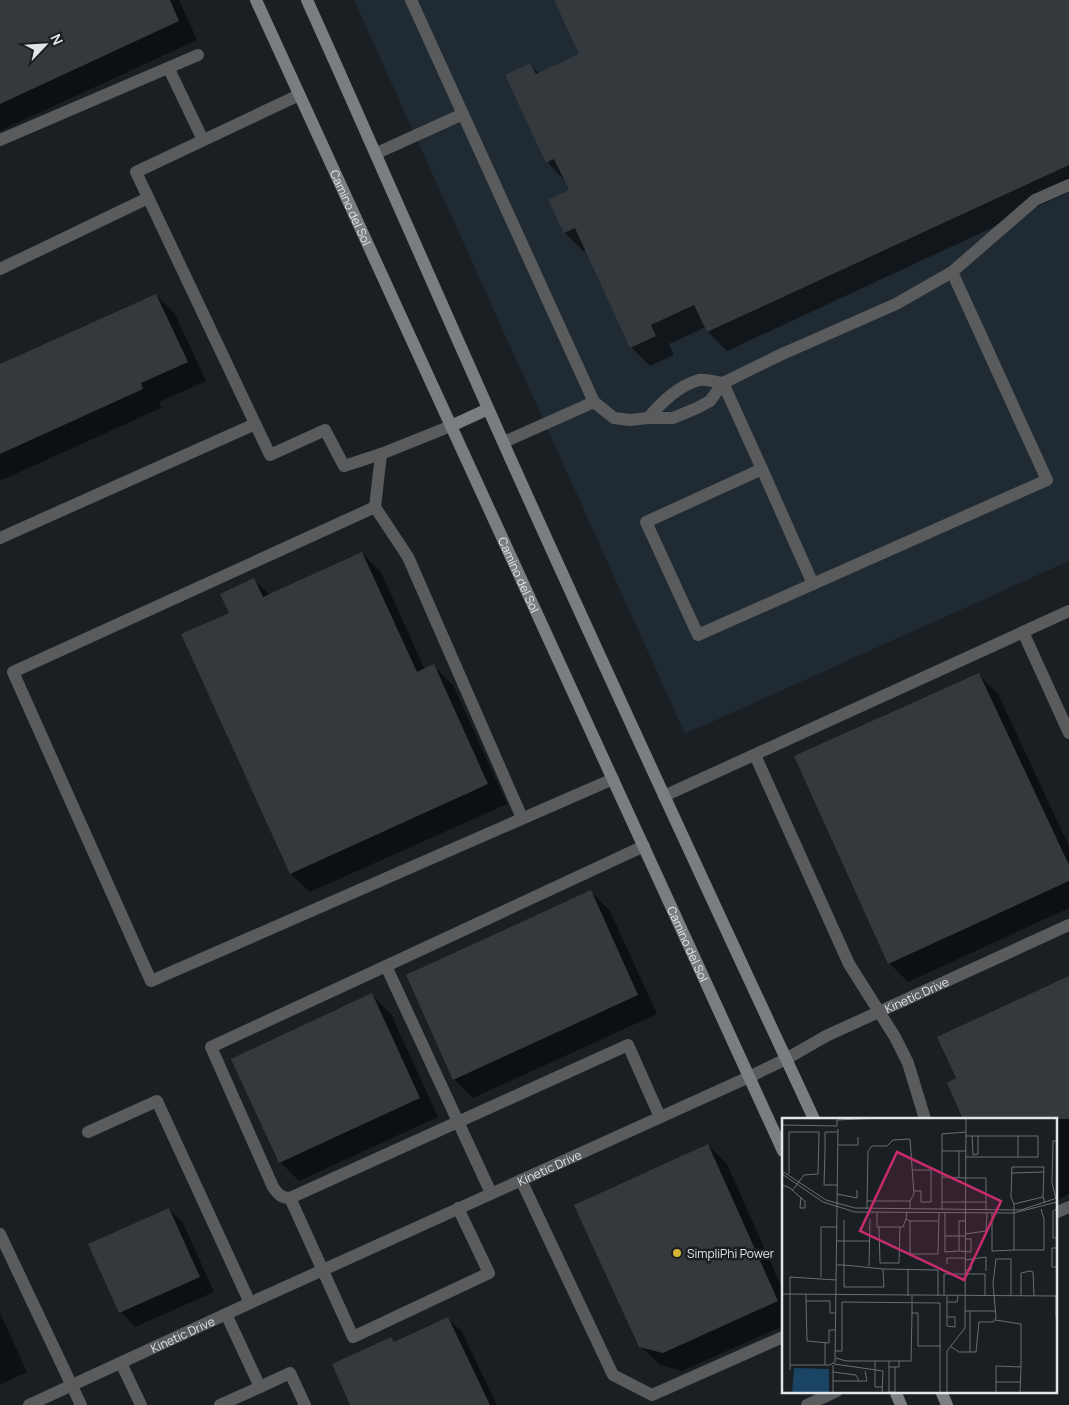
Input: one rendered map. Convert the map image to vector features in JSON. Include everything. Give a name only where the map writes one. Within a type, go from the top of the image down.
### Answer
[{"type":"street","name":"Camino del Sol","points":[[256,0],[782,1148]]},
{"type":"street","points":[[307,0],[377,153],[488,409],[664,796],[814,1118]]},
{"type":"street","points":[[411,0],[594,402],[614,418],[630,420],[673,418],[697,408],[710,401],[723,383],[780,355],[896,304],[952,272],[1035,200],[1069,185]]},
{"type":"street","points":[[0,140],[198,55]]},
{"type":"street","points":[[169,68],[203,140]]},
{"type":"street","points":[[299,95],[136,172],[270,455],[325,430],[344,466],[381,454],[488,409]]},
{"type":"street","points":[[377,153],[463,114]]},
{"type":"street","points":[[0,269],[148,198]]},
{"type":"street","points":[[762,469],[646,522],[698,635],[1047,480],[952,272]]},
{"type":"street","points":[[648,418],[666,398],[686,386],[701,380],[723,383]]},
{"type":"street","points":[[723,383],[813,584]]},
{"type":"street","points":[[504,442],[594,402]]},
{"type":"street","points":[[0,538],[255,424]]},
{"type":"street","points":[[381,454],[375,507],[408,557],[522,818]]},
{"type":"street","points":[[375,507],[13,672],[151,980],[613,779]]},
{"type":"street","points":[[664,796],[1069,612]]},
{"type":"street","points":[[1023,632],[1069,733]]},
{"type":"street","points":[[755,755],[849,964],[895,1037],[908,1063],[925,1118]]},
{"type":"street","points":[[644,846],[211,1047],[273,1187],[284,1198],[290,1198],[628,1045],[660,1117]]},
{"type":"street","name":"Kinetic Drive","points":[[29,1405],[749,1077],[878,1011],[1069,924]]},
{"type":"street","points":[[386,966],[491,1194]]},
{"type":"street","points":[[88,1132],[157,1101],[250,1303]]},
{"type":"street","points":[[522,1180],[613,1375],[652,1395],[782,1337]]},
{"type":"street","points":[[290,1198],[353,1337],[489,1273],[458,1208]]},
{"type":"street","points":[[1056,1213],[1069,1207]]},
{"type":"street","points":[[0,1234],[81,1405]]},
{"type":"street","points":[[226,1314],[260,1387]]},
{"type":"street","points":[[121,1363],[141,1405]]},
{"type":"street","points":[[220,1405],[290,1373],[305,1405]]},
{"type":"street","points":[[807,1405],[835,1392]]},
{"type":"street","points":[[895,1392],[901,1405]]},
{"type":"street","points":[[941,1392],[947,1405]]},
{"type":"shaded area","points":[[354,0],[1069,0],[1069,561],[685,734]]},
{"type":"building","points":[[0,0],[170,0],[179,21],[0,104]]},
{"type":"building","points":[[554,0],[1069,0],[1069,165],[707,332],[694,305],[651,325],[656,336],[630,348],[575,228],[564,233],[548,200],[569,190],[554,159],[546,163],[505,75],[530,63],[536,74],[579,54]]},
{"type":"building","points":[[156,294],[188,362],[141,383],[143,389],[0,454],[0,364]]},
{"type":"building","points":[[362,552],[417,672],[434,664],[488,784],[290,874],[181,634],[229,613],[220,594],[254,578],[263,597]]},
{"type":"building","points":[[979,673],[1069,865],[1069,881],[888,964],[794,756]]},
{"type":"building","points":[[591,890],[638,995],[453,1080],[406,975]]},
{"type":"building","points":[[1069,976],[1069,1119],[963,1118],[947,1083],[956,1078],[937,1037]]},
{"type":"building","points":[[372,993],[420,1098],[279,1163],[231,1059]]},
{"type":"building","name":"SimpliPhi Power","points":[[708,1144],[778,1301],[663,1353],[639,1347],[574,1205]]},
{"type":"building","points":[[169,1208],[200,1277],[119,1313],[88,1244]]},
{"type":"building","points":[[448,1317],[490,1405],[350,1405],[332,1364],[391,1337],[394,1342]]},
{"type":"place","name":"SimpliPhi Power","points":[[677,1253]]}]
